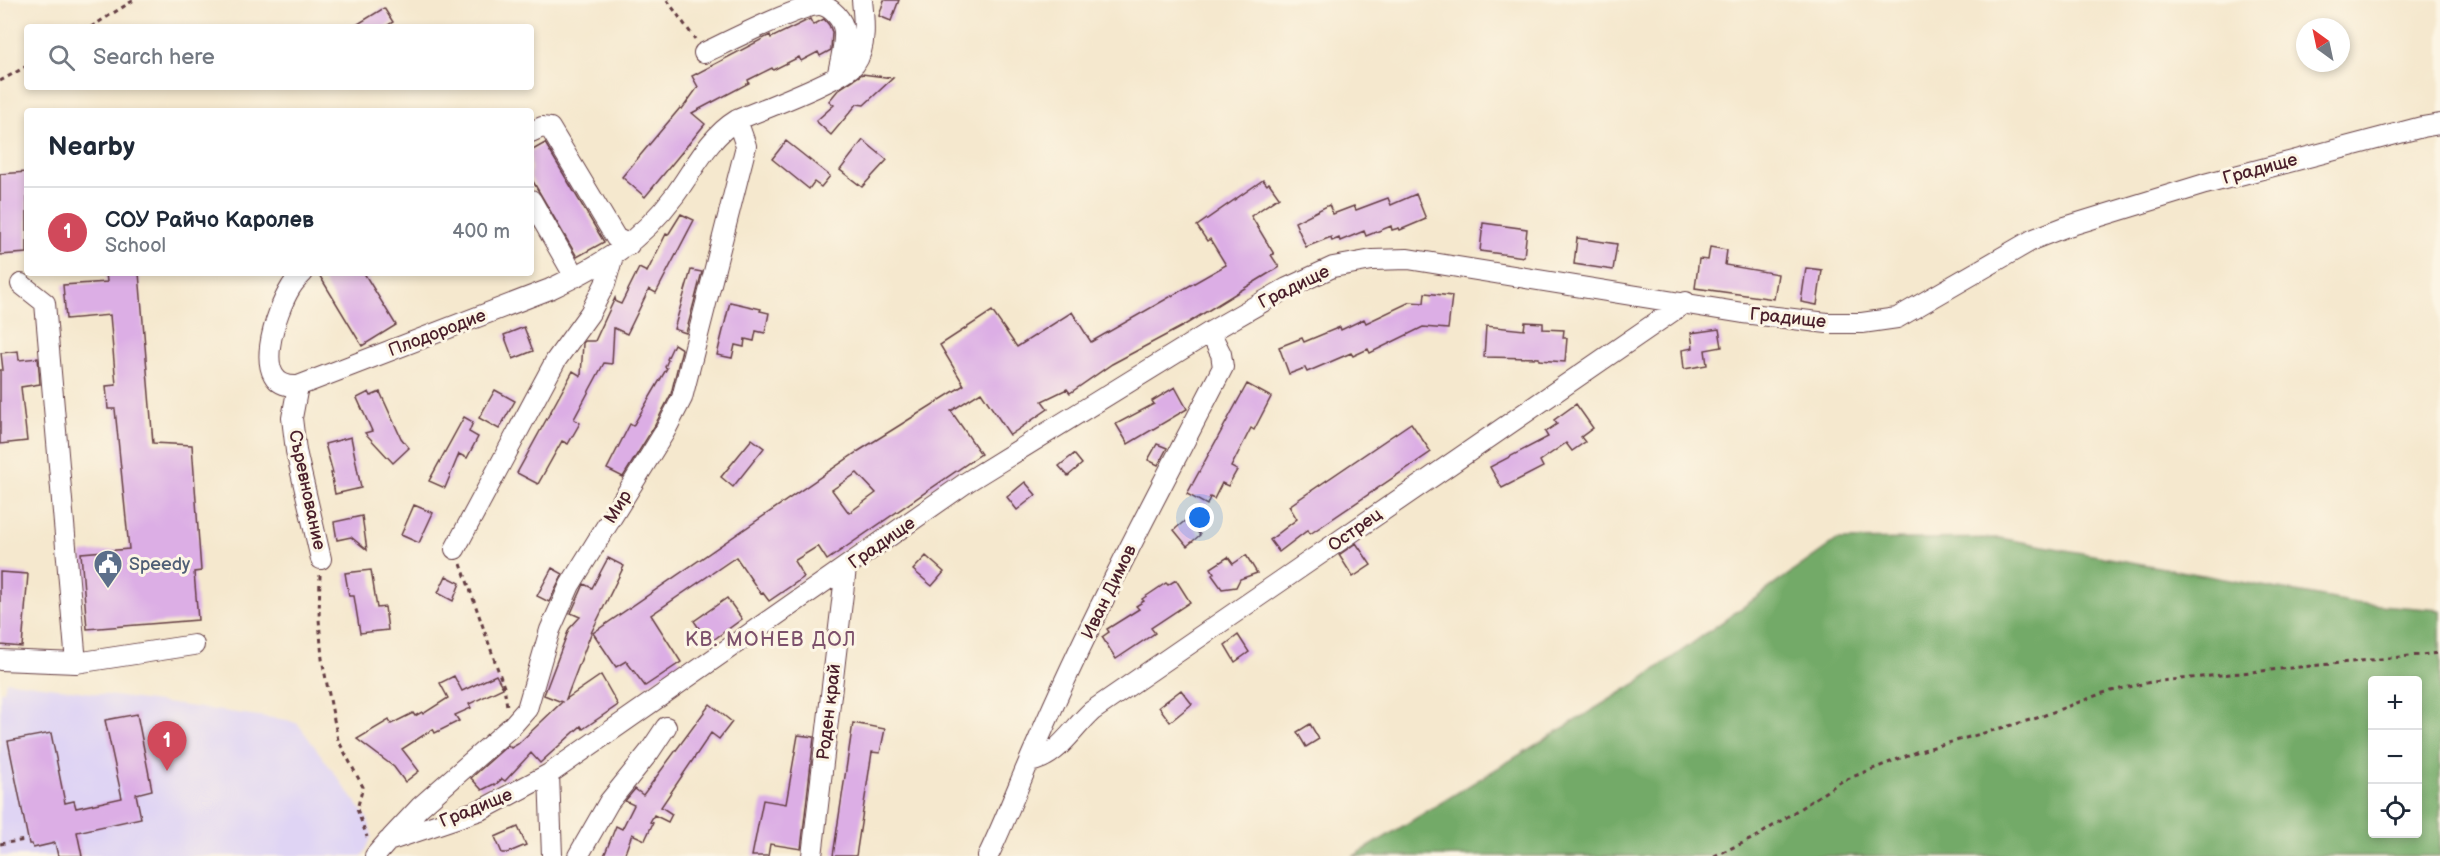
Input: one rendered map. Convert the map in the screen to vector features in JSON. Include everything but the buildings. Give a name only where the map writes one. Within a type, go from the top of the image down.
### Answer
[{"type":"street","points":[[534,205],[575,277],[613,256],[645,230],[674,196],[714,139],[737,120],[837,77],[855,64],[862,45],[862,0]]},
{"type":"street","points":[[704,53],[789,14],[820,5],[834,11],[844,29],[837,77]]},
{"type":"street","name":"Мир","points":[[388,841],[420,807],[512,726],[527,709],[550,630],[570,585],[664,433],[682,398],[746,146],[737,120]]},
{"type":"street","name":"Градище","points":[[388,841],[483,810],[549,774],[967,482],[1210,332],[1287,288],[1333,267],[1372,260],[1408,259],[1743,313],[1827,322],[1862,323],[1897,318],[2034,239],[2065,227],[2134,204],[2304,157],[2440,124]]},
{"type":"street","points":[[534,131],[542,127],[550,128],[616,238],[629,245]]},
{"type":"street","points":[[455,549],[556,360],[590,313],[605,284],[613,256]]},
{"type":"street","points":[[298,386],[283,383],[274,374],[269,353],[272,327],[291,286],[300,276]]},
{"type":"street","name":"Плодородие","points":[[298,386],[550,289],[575,277]]},
{"type":"street","points":[[21,284],[45,303],[76,663]]},
{"type":"street","name":"Острец","points":[[1029,762],[1051,755],[1092,711],[1686,302]]},
{"type":"street","name":"Иван Димов","points":[[988,856],[1029,762],[1123,562],[1223,367],[1221,354],[1210,332]]},
{"type":"street","name":"Съревнование","points":[[298,386],[292,418],[296,451],[321,558]]},
{"type":"street","name":"Роден край","points":[[812,856],[846,568]]},
{"type":"street","points":[[0,660],[76,663],[194,645]]},
{"type":"street","points":[[578,856],[609,802],[666,727]]},
{"type":"street","points":[[549,774],[552,856]]},
{"type":"street","points":[[372,851],[388,841]]},
{"type":"path","points":[[96,24],[134,0]]},
{"type":"path","points":[[667,0],[704,53]]},
{"type":"path","points":[[0,81],[24,68]]},
{"type":"path","points":[[455,549],[504,687],[508,716]]},
{"type":"path","points":[[321,558],[319,620],[322,658],[338,740],[363,787],[357,810],[372,851]]},
{"type":"path","points":[[1714,856],[1756,837],[1842,781],[1916,752],[2037,718],[2103,693],[2151,682],[2440,653]]},
{"type":"path","points":[[0,844],[25,840]]},
{"type":"shaded area","points":[[6,681],[287,720],[298,724],[368,819],[372,836],[365,852],[362,856],[0,856],[0,691],[4,691]]},
{"type":"green space","points":[[2000,538],[2356,603],[2440,610],[2440,856],[1354,856],[1635,684],[1837,540]]},
{"type":"place","name":"Speedy","points":[[108,590]]},
{"type":"place","name":"СОУ Райчо Каролев","points":[[167,771]]},
{"type":"district","name":"КВ. МОНЕВ ДОЛ","points":[[771,640]]}]
